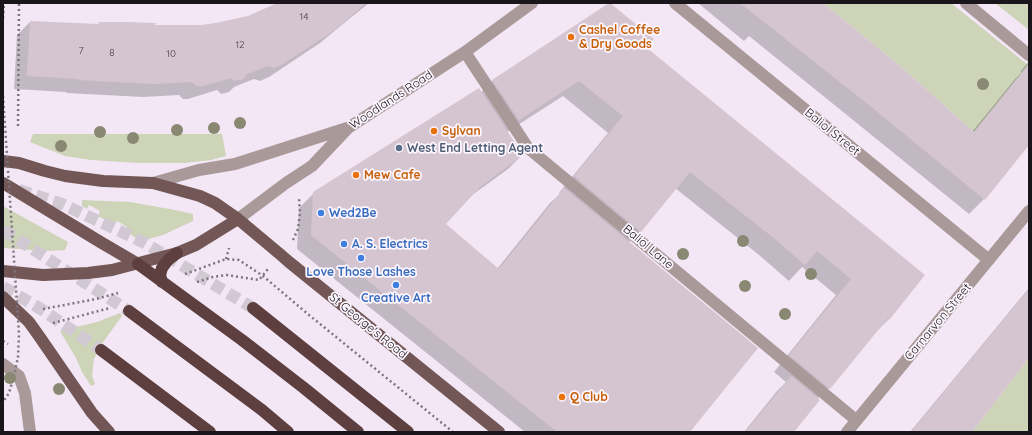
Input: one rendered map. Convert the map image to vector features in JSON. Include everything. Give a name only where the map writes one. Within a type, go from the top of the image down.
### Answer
[{"type":"highway","points":[[162,282],[160,275],[162,268],[168,260],[177,254]]},
{"type":"highway","points":[[138,264],[242,340],[358,432]]},
{"type":"highway","points":[[253,308],[408,432]]},
{"type":"highway","points":[[129,311],[262,410],[288,432]]},
{"type":"highway","points":[[101,350],[210,432]]},
{"type":"main road","name":"St George's Road","points":[[3,161],[19,163],[65,176],[153,183],[200,196],[215,203],[238,219],[499,432]]},
{"type":"main road","points":[[3,183],[138,264]]},
{"type":"main road","points":[[3,271],[43,275],[88,273],[112,270],[177,254],[196,245],[238,219]]},
{"type":"main road","points":[[3,297],[29,322],[40,336],[92,413],[109,432]]},
{"type":"street","name":"Baliol Street","points":[[675,3],[989,260]]},
{"type":"street","points":[[966,3],[1029,55]]},
{"type":"street","name":"Woodlands Road","points":[[238,219],[286,183],[312,166],[348,128],[465,52],[529,4]]},
{"type":"street","name":"Baliol Lane","points":[[465,52],[528,148],[856,420]]},
{"type":"street","points":[[153,183],[199,170],[235,164],[348,128]]},
{"type":"street","name":"Carnarvon Street","points":[[847,432],[1029,211]]},
{"type":"street","points":[[3,364],[19,376],[25,393],[30,432]]},
{"type":"path","points":[[3,18],[4,3]]},
{"type":"path","points":[[18,126],[20,3]]},
{"type":"path","points":[[3,96],[19,334],[18,357],[14,376],[9,393],[3,402]]},
{"type":"path","points":[[263,276],[453,432]]},
{"type":"green space","points":[[823,3],[951,3],[1028,65],[974,132],[900,66]]},
{"type":"green space","points":[[995,3],[1029,3],[1029,30]]},
{"type":"green space","points":[[33,134],[222,134],[226,156],[211,160],[185,163],[139,163],[91,160],[65,156],[30,142]]},
{"type":"green space","points":[[82,200],[130,202],[175,210],[193,214],[193,221],[163,235],[141,241],[125,231],[127,227],[117,221],[114,225],[98,216],[100,211],[89,205],[87,209],[82,206]]},
{"type":"green space","points":[[3,206],[68,242],[65,250],[47,251],[3,248]]},
{"type":"green space","points":[[120,313],[122,316],[101,345],[94,359],[92,376],[95,384],[91,386],[60,331],[97,322]]},
{"type":"green space","points":[[1029,358],[1029,432],[972,432]]},
{"type":"building","points":[[277,3],[366,3],[335,30],[283,64],[274,68],[268,66],[247,74],[243,79],[235,81],[231,78],[203,86],[197,86],[192,82],[156,84],[27,76],[30,21],[99,24],[99,22],[126,22],[156,23],[155,25],[201,25],[248,16]]},
{"type":"building","points":[[609,3],[654,39],[647,48],[925,275],[890,319],[888,318],[830,389],[789,355],[851,279],[817,251],[805,265],[775,239],[690,172],[641,232],[574,176],[623,116],[579,81],[519,120],[492,80]]},
{"type":"building","points":[[740,3],[823,3],[900,66],[974,132],[1029,64],[1029,145],[985,200],[869,105]]},
{"type":"building","points":[[479,88],[523,155],[480,187],[446,224],[499,269],[564,188],[758,348],[690,432],[557,432],[311,235],[313,192]]},
{"type":"building","points":[[1029,289],[1029,358],[972,432],[911,432]]},
{"type":"building","points":[[791,376],[820,400],[794,432],[745,432]]},
{"type":"tunnel","points":[[19,190],[62,204],[143,242],[253,308]]},
{"type":"tunnel","points":[[3,230],[129,311]]},
{"type":"tunnel","points":[[3,287],[41,309],[101,350]]},
{"type":"place","name":"Cashel Coffee & Dry Goods","points":[[571,37]]},
{"type":"place","name":"Sylvan","points":[[434,131]]},
{"type":"place","name":"West End Letting Agent","points":[[399,148]]},
{"type":"place","name":"Mew Cafe","points":[[356,175]]},
{"type":"place","name":"Wed2Be","points":[[321,213]]},
{"type":"place","name":"A. S. Electrics","points":[[344,244]]},
{"type":"place","name":"Love Those Lashes","points":[[361,258]]},
{"type":"place","name":"Creative Art","points":[[396,285]]},
{"type":"place","name":"Q Club","points":[[562,397]]}]
